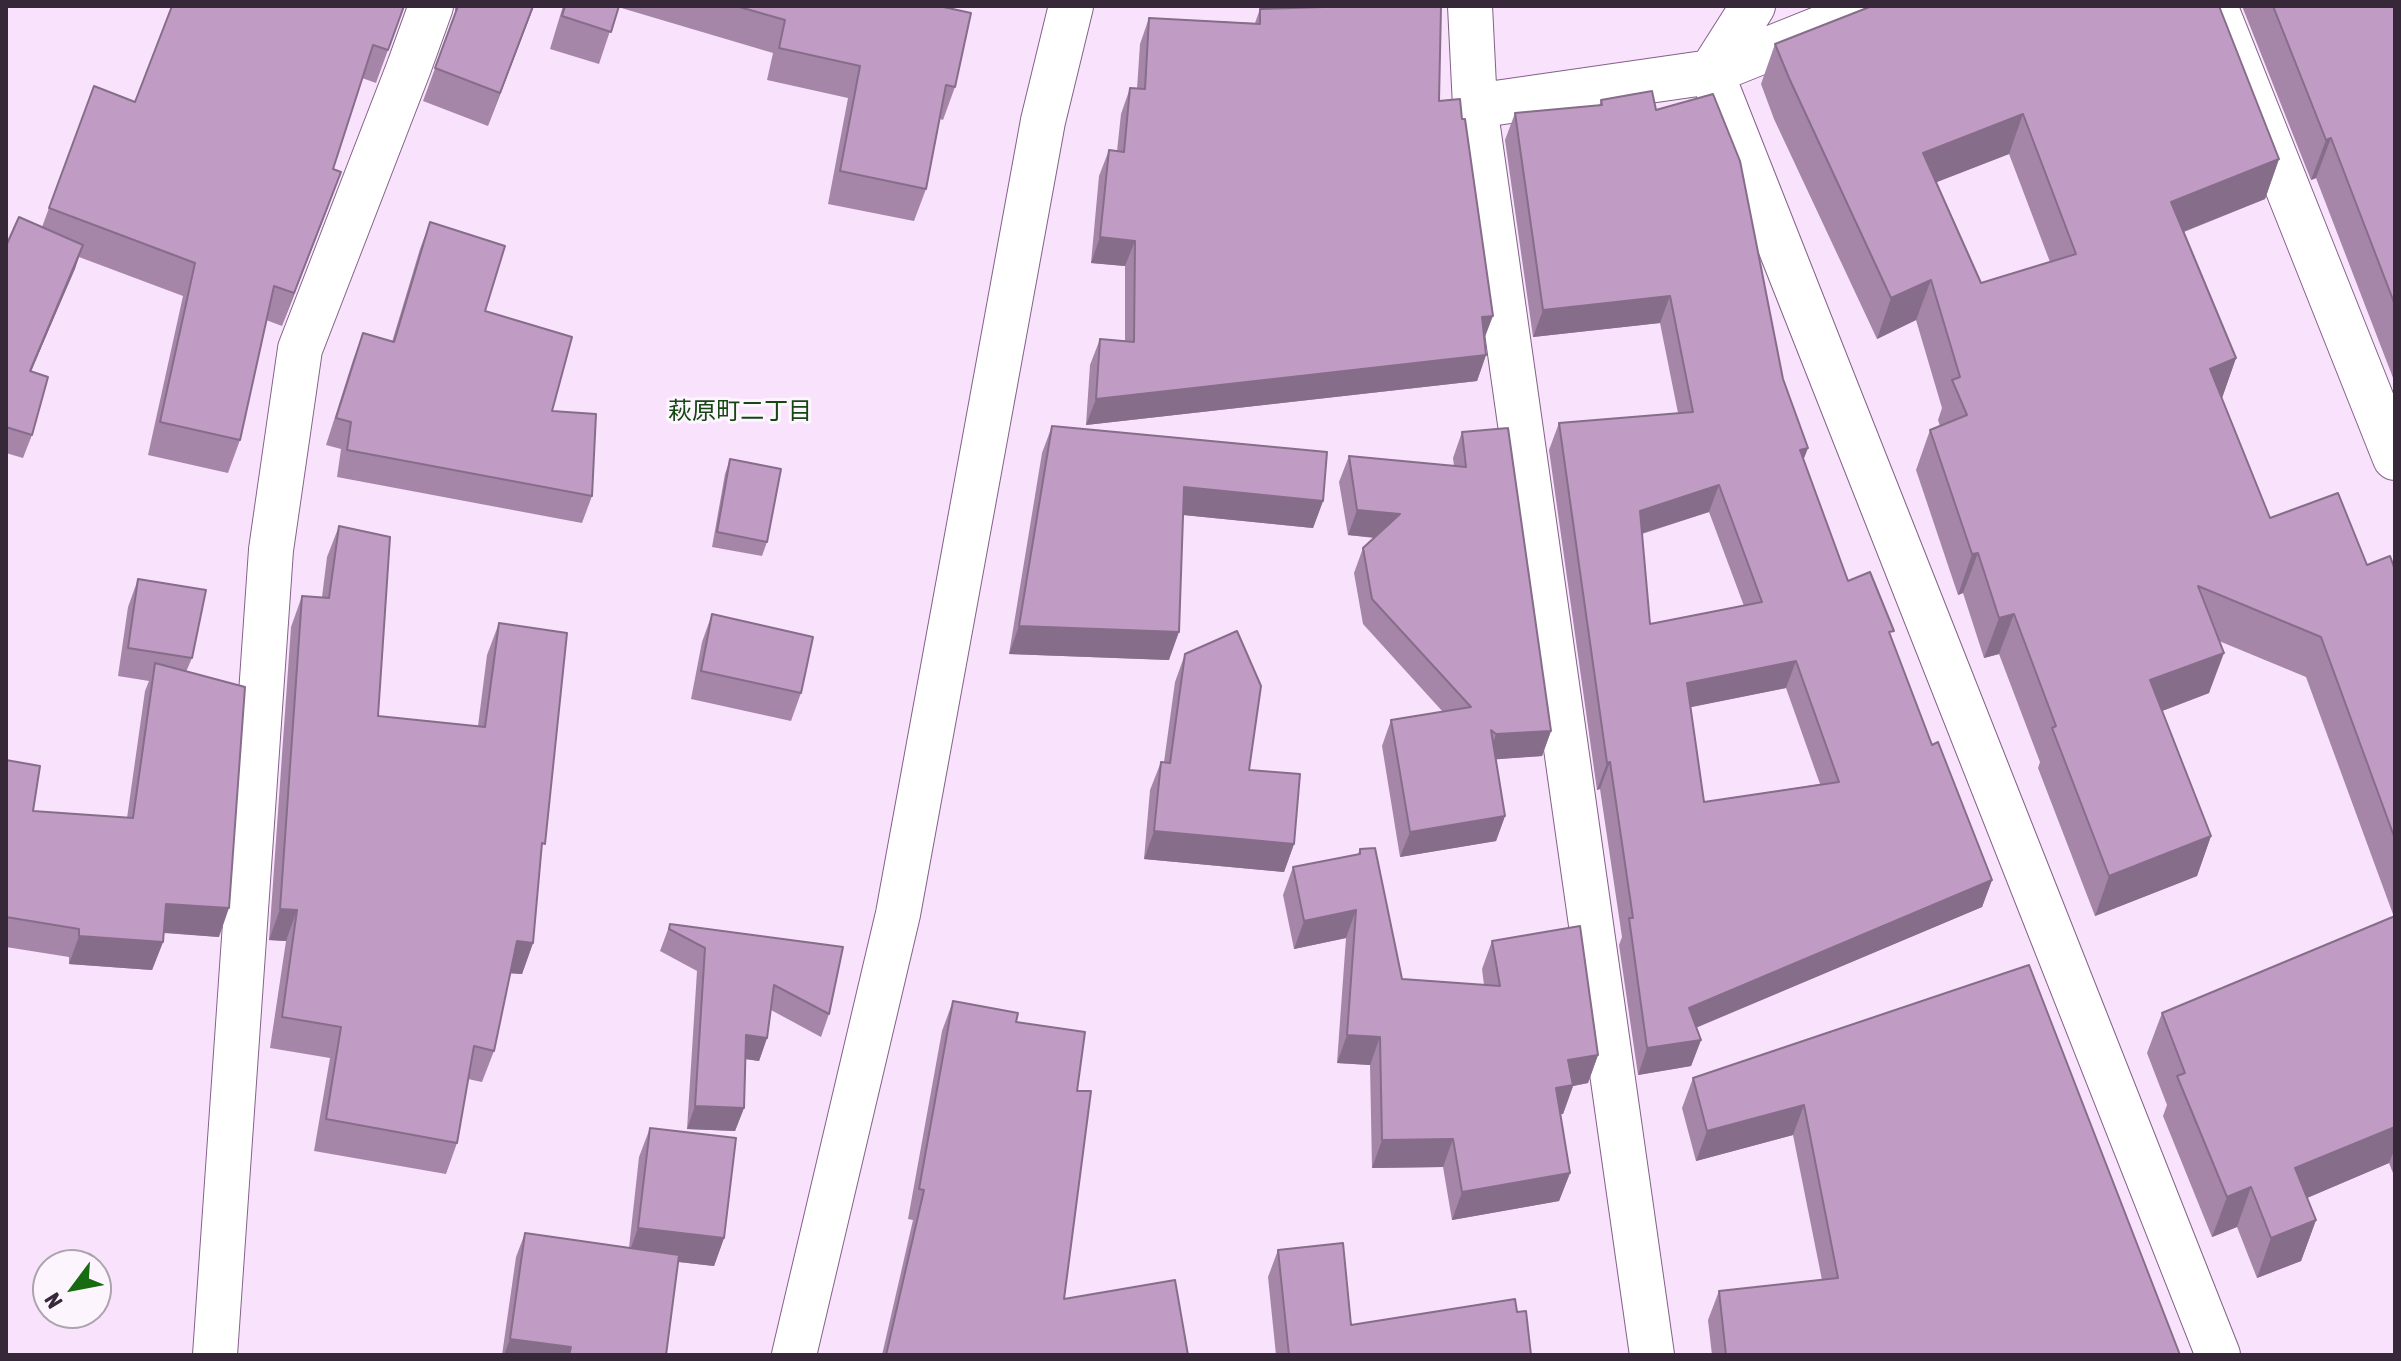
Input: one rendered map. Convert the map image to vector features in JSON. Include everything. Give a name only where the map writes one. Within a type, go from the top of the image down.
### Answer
[{"type":"street","points":[[215,1355],[271,550],[300,349],[431,6]]},
{"type":"street","points":[[794,1355],[898,914],[1043,121],[1071,6]]},
{"type":"street","points":[[1470,6],[1475,106],[1652,1355]]},
{"type":"street","points":[[1711,72],[1753,6]]},
{"type":"street","points":[[1475,106],[1711,72],[1876,6]]},
{"type":"street","points":[[2215,6],[2395,458]]},
{"type":"street","points":[[1711,72],[2218,1355]]},
{"type":"building","points":[[172,6],[404,6],[388,50],[373,45],[333,169],[341,172],[294,293],[274,286],[240,440],[160,422],[195,263],[49,208],[94,86],[135,102]]},
{"type":"building","points":[[458,6],[533,6],[500,93],[435,68]]},
{"type":"building","points":[[565,6],[619,6],[611,32],[562,16]]},
{"type":"building","points":[[736,6],[939,6],[971,13],[955,87],[946,85],[926,189],[840,171],[860,66],[779,48],[785,20]]},
{"type":"building","points":[[1441,6],[1439,101],[1460,99],[1462,119],[1465,119],[1493,316],[1482,317],[1486,355],[1096,399],[1100,339],[1134,342],[1135,241],[1100,237],[1109,150],[1124,152],[1130,88],[1145,89],[1149,18],[1260,24],[1260,9]]},
{"type":"building","points":[[1872,6],[2219,6],[2279,159],[2171,202],[2236,358],[2210,369],[2270,518],[2338,493],[2367,565],[2390,556],[2395,570],[2395,839],[2321,637],[2198,586],[2224,653],[2150,680],[2211,836],[2109,876],[2052,728],[2056,726],[2014,614],[1999,618],[1978,553],[1972,554],[1930,430],[1967,415],[1952,380],[1960,377],[1931,280],[1891,298],[1775,44]],"holes":[[[2023,114],[2076,254],[1981,283],[1923,153]]]},
{"type":"building","points":[[2273,6],[2395,6],[2395,305],[2331,138],[2326,140]]},
{"type":"building","points":[[1652,91],[1656,110],[1713,94],[1740,161],[1783,379],[1808,448],[1800,450],[1848,581],[1870,572],[1894,631],[1889,632],[1932,745],[1938,742],[1992,880],[1689,1008],[1701,1040],[1647,1048],[1629,918],[1633,918],[1610,762],[1607,763],[1559,423],[1693,412],[1670,296],[1543,310],[1515,113],[1602,105],[1601,100]],"holes":[[[1719,485],[1762,602],[1650,624],[1640,511]],[[1796,661],[1839,782],[1704,802],[1687,683]]]},
{"type":"building","points":[[19,217],[83,245],[30,371],[48,377],[32,435],[6,427],[6,246]]},
{"type":"building","points":[[430,222],[505,246],[485,311],[572,337],[552,411],[596,414],[592,496],[347,450],[351,422],[336,418],[363,333],[394,342]]},
{"type":"building","points":[[1052,426],[1327,452],[1323,501],[1184,487],[1179,632],[1019,626]]},
{"type":"building","points":[[1508,428],[1551,731],[1496,734],[1491,730],[1505,816],[1410,832],[1391,720],[1471,707],[1372,599],[1363,548],[1400,514],[1357,510],[1349,456],[1466,467],[1462,432]]},
{"type":"building","points":[[730,459],[781,469],[767,542],[717,532]]},
{"type":"building","points":[[339,526],[390,537],[378,716],[485,727],[499,623],[567,633],[533,943],[517,941],[494,1051],[474,1046],[457,1143],[326,1119],[341,1027],[282,1017],[297,910],[280,909],[302,596],[329,598]]},
{"type":"building","points":[[138,579],[206,590],[192,658],[128,648]]},
{"type":"building","points":[[712,614],[813,637],[801,693],[701,671]]},
{"type":"building","points":[[1237,631],[1261,686],[1249,770],[1300,774],[1294,844],[1154,831],[1161,762],[1170,763],[1185,654]]},
{"type":"building","points":[[155,663],[245,687],[229,908],[166,904],[163,942],[79,936],[79,929],[6,917],[6,760],[40,766],[33,811],[133,818]]},
{"type":"building","points":[[1375,848],[1402,979],[1500,986],[1492,941],[1580,926],[1598,1055],[1568,1060],[1573,1085],[1556,1088],[1570,1173],[1462,1192],[1453,1139],[1382,1140],[1380,1037],[1347,1035],[1356,910],[1304,921],[1293,867],[1360,854],[1360,849]]},
{"type":"building","points":[[2395,916],[2395,1127],[2295,1168],[2316,1220],[2271,1238],[2251,1187],[2227,1197],[2177,1076],[2185,1073],[2162,1013]]},
{"type":"building","points":[[670,924],[843,947],[829,1014],[774,985],[767,1038],[746,1035],[744,1108],[695,1106],[705,948],[669,929]]},
{"type":"building","points":[[2029,965],[2180,1355],[1726,1355],[1719,1291],[1838,1278],[1804,1105],[1707,1131],[1693,1078]]},
{"type":"building","points":[[953,1001],[1018,1013],[1016,1022],[1085,1032],[1077,1091],[1091,1091],[1064,1299],[1175,1280],[1188,1355],[886,1355],[924,1190],[919,1189]]},
{"type":"building","points":[[650,1128],[736,1138],[724,1238],[638,1228]]},
{"type":"building","points":[[525,1233],[679,1255],[666,1355],[569,1355],[571,1347],[510,1339]]},
{"type":"building","points":[[1343,1243],[1351,1325],[1515,1299],[1517,1312],[1526,1311],[1531,1355],[1289,1355],[1278,1250]]},
{"type":"district","name":"萩原町二丁目","points":[[740,411]]}]
